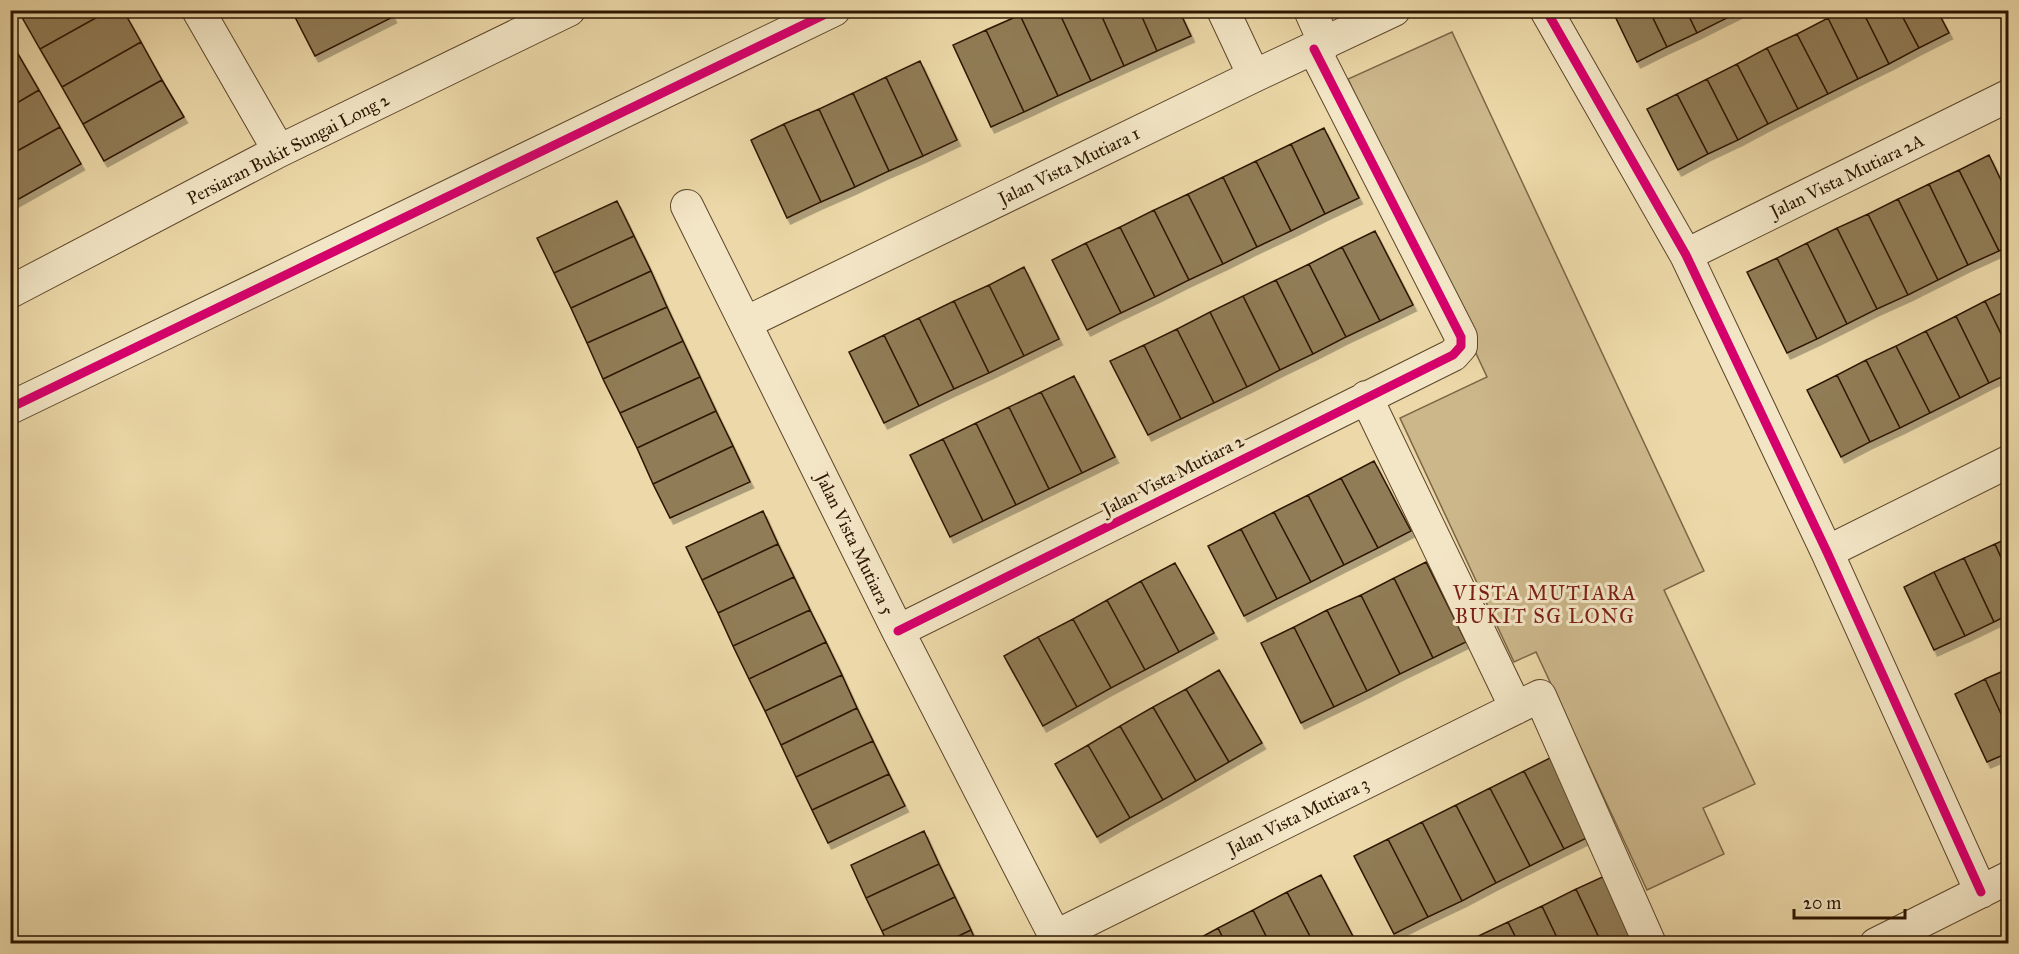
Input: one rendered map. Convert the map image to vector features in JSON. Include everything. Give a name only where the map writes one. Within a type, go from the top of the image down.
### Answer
[{"type":"street","points":[[198,10],[279,151]]},
{"type":"street","name":"Persiaran Bukit Sungai Long 2","points":[[10,292],[279,151],[569,10]]},
{"type":"street","points":[[10,408],[834,10]]},
{"type":"street","points":[[1223,10],[1254,76]]},
{"type":"street","points":[[1310,10],[1319,46]]},
{"type":"street","name":"Jalan Vista Mutiara 1","points":[[745,323],[1394,10]]},
{"type":"street","points":[[1546,10],[1686,255],[1827,552],[1981,892]]},
{"type":"street","name":"Jalan Vista Mutiara 2","points":[[898,631],[1454,355],[1461,346],[1461,337],[1319,46]]},
{"type":"street","name":"Jalan Vista Mutiara 2A","points":[[1686,255],[2008,96]]},
{"type":"street","name":"Jalan Vista Mutiara 5","points":[[687,206],[898,631],[1057,940]]},
{"type":"street","points":[[1366,397],[1528,702],[1650,944]]},
{"type":"street","points":[[1827,552],[2008,462]]},
{"type":"street","name":"Jalan Vista Mutiara 3","points":[[1057,940],[1528,702]]},
{"type":"street","points":[[1876,944],[2008,878]]},
{"type":"shaded area","points":[[1452,32],[1704,571],[1664,590],[1755,784],[1703,808],[1724,854],[1647,890],[1536,652],[1514,662],[1400,418],[1487,377],[1348,79]]},
{"type":"building","points":[[22,10],[110,10],[40,49],[19,12]]},
{"type":"building","points":[[110,10],[123,10],[141,42],[62,87],[40,49]]},
{"type":"building","points":[[292,10],[309,10],[295,17]]},
{"type":"building","points":[[309,10],[390,10],[393,17],[315,56],[295,17]]},
{"type":"building","points":[[1030,10],[1058,10],[1091,81],[1058,96],[1020,15]]},
{"type":"building","points":[[1058,10],[1099,10],[1124,66],[1091,81]]},
{"type":"building","points":[[1099,10],[1139,10],[1157,51],[1124,66]]},
{"type":"building","points":[[1139,10],[1179,10],[1191,36],[1157,51]]},
{"type":"building","points":[[1612,10],[1649,10],[1667,47],[1637,62]]},
{"type":"building","points":[[1649,10],[1686,10],[1697,33],[1667,47]]},
{"type":"building","points":[[1686,10],[1724,10],[1727,18],[1697,33]]},
{"type":"building","points":[[1724,10],[1743,10],[1727,18]]},
{"type":"building","points":[[1843,10],[1862,10],[1889,64],[1858,79],[1828,18]]},
{"type":"building","points":[[1862,10],[1899,10],[1919,48],[1889,64]]},
{"type":"building","points":[[1899,10],[1937,10],[1949,33],[1919,48]]},
{"type":"building","points":[[1020,15],[1058,96],[1024,112],[986,30]]},
{"type":"building","points":[[1828,18],[1858,79],[1828,94],[1797,34]]},
{"type":"building","points":[[986,30],[1024,112],[991,127],[953,45]]},
{"type":"building","points":[[1797,34],[1828,94],[1798,109],[1767,48]]},
{"type":"building","points":[[10,41],[18,54],[10,58]]},
{"type":"building","points":[[141,42],[162,80],[83,124],[62,87]]},
{"type":"building","points":[[1767,48],[1798,109],[1768,124],[1737,64]]},
{"type":"building","points":[[18,54],[39,90],[10,107],[10,58]]},
{"type":"building","points":[[920,61],[957,140],[923,156],[886,77]]},
{"type":"building","points":[[1737,64],[1768,124],[1738,140],[1707,79]]},
{"type":"building","points":[[886,77],[923,156],[889,171],[853,93]]},
{"type":"building","points":[[1707,79],[1738,140],[1708,154],[1677,94]]},
{"type":"building","points":[[162,80],[184,117],[104,161],[83,124]]},
{"type":"building","points":[[39,90],[60,127],[10,155],[10,107]]},
{"type":"building","points":[[853,93],[889,171],[855,187],[819,109]]},
{"type":"building","points":[[1677,94],[1708,154],[1678,170],[1647,109]]},
{"type":"building","points":[[819,109],[855,187],[821,202],[784,124]]},
{"type":"building","points":[[784,124],[821,202],[787,218],[751,140]]},
{"type":"building","points":[[60,127],[81,164],[10,204],[10,155]]},
{"type":"building","points":[[1324,128],[1359,198],[1325,214],[1291,144]]},
{"type":"building","points":[[1291,144],[1325,214],[1291,231],[1256,161]]},
{"type":"building","points":[[1989,155],[2008,195],[2008,246],[1999,251],[1959,170]]},
{"type":"building","points":[[1256,161],[1291,231],[1257,247],[1223,177]]},
{"type":"building","points":[[1959,170],[1999,251],[1968,265],[1929,184]]},
{"type":"building","points":[[1223,177],[1257,247],[1223,264],[1188,194]]},
{"type":"building","points":[[1929,184],[1968,265],[1938,280],[1898,199]]},
{"type":"building","points":[[1188,194],[1223,264],[1189,280],[1154,210]]},
{"type":"building","points":[[1898,199],[1938,280],[1908,295],[1868,214]]},
{"type":"building","points":[[617,201],[634,236],[554,273],[537,238]]},
{"type":"building","points":[[1154,210],[1189,280],[1155,297],[1120,227]]},
{"type":"building","points":[[1868,214],[1908,295],[1877,309],[1837,228]]},
{"type":"building","points":[[1120,227],[1155,297],[1121,313],[1086,243]]},
{"type":"building","points":[[1837,228],[1877,309],[1847,324],[1807,243]]},
{"type":"building","points":[[1375,231],[1413,305],[1380,321],[1342,247]]},
{"type":"building","points":[[634,236],[651,271],[571,308],[554,273]]},
{"type":"building","points":[[1086,243],[1121,313],[1087,330],[1052,260]]},
{"type":"building","points":[[1807,243],[1847,324],[1817,339],[1777,258]]},
{"type":"building","points":[[1342,247],[1380,321],[1346,337],[1309,264]]},
{"type":"building","points":[[1777,258],[1817,339],[1787,353],[1747,272]]},
{"type":"building","points":[[1309,264],[1346,337],[1313,354],[1276,280]]},
{"type":"building","points":[[1024,267],[1059,339],[1024,356],[989,285]]},
{"type":"building","points":[[651,271],[667,307],[587,343],[571,308]]},
{"type":"building","points":[[1276,280],[1313,354],[1280,370],[1243,296]]},
{"type":"building","points":[[989,285],[1024,356],[989,373],[954,301]]},
{"type":"building","points":[[2008,290],[2008,348],[1985,301]]},
{"type":"building","points":[[1243,296],[1280,370],[1247,387],[1210,312]]},
{"type":"building","points":[[954,301],[989,373],[954,389],[919,318]]},
{"type":"building","points":[[1985,301],[2008,348],[2008,374],[1989,383],[1956,316]]},
{"type":"building","points":[[667,307],[683,341],[603,379],[587,343]]},
{"type":"building","points":[[1210,312],[1247,387],[1214,403],[1177,329]]},
{"type":"building","points":[[1956,316],[1989,383],[1960,398],[1926,331]]},
{"type":"building","points":[[919,318],[954,389],[919,406],[884,335]]},
{"type":"building","points":[[1177,329],[1214,403],[1181,419],[1144,345]]},
{"type":"building","points":[[1926,331],[1960,398],[1930,413],[1896,346]]},
{"type":"building","points":[[884,335],[919,406],[884,423],[849,352]]},
{"type":"building","points":[[683,341],[700,377],[620,413],[603,379]]},
{"type":"building","points":[[1144,345],[1181,419],[1148,435],[1110,361]]},
{"type":"building","points":[[1896,346],[1930,413],[1900,428],[1866,360]]},
{"type":"building","points":[[1866,360],[1900,428],[1870,442],[1837,375]]},
{"type":"building","points":[[1837,375],[1870,442],[1841,457],[1807,390]]},
{"type":"building","points":[[1074,376],[1115,457],[1082,473],[1041,392]]},
{"type":"building","points":[[700,377],[716,411],[637,448],[620,413]]},
{"type":"building","points":[[1041,392],[1082,473],[1049,489],[1009,407]]},
{"type":"building","points":[[1009,407],[1049,489],[1016,505],[976,423]]},
{"type":"building","points":[[716,411],[733,446],[653,484],[637,448]]},
{"type":"building","points":[[976,423],[1016,505],[983,521],[943,439]]},
{"type":"building","points":[[943,439],[983,521],[950,537],[910,455]]},
{"type":"building","points":[[733,446],[750,482],[670,518],[653,484]]},
{"type":"building","points":[[1374,461],[1411,531],[1378,548],[1341,478]]},
{"type":"building","points":[[1341,478],[1378,548],[1344,565],[1308,495]]},
{"type":"building","points":[[1308,495],[1344,565],[1311,582],[1274,512]]},
{"type":"building","points":[[763,511],[778,544],[702,580],[686,547]]},
{"type":"building","points":[[1274,512],[1311,582],[1277,599],[1241,529]]},
{"type":"building","points":[[1241,529],[1277,599],[1244,616],[1208,546]]},
{"type":"building","points":[[2008,538],[2008,573],[1995,544]]},
{"type":"building","points":[[778,544],[794,577],[718,613],[702,580]]},
{"type":"building","points":[[1995,544],[2008,573],[2008,615],[1994,622],[1964,558]]},
{"type":"building","points":[[1964,558],[1994,622],[1965,636],[1934,572]]},
{"type":"building","points":[[1426,562],[1466,642],[1433,658],[1394,578]]},
{"type":"building","points":[[1175,563],[1214,633],[1179,652],[1141,581]]},
{"type":"building","points":[[1934,572],[1965,636],[1934,650],[1904,587]]},
{"type":"building","points":[[794,577],[810,610],[733,646],[718,613]]},
{"type":"building","points":[[1394,578],[1433,658],[1400,674],[1361,595]]},
{"type":"building","points":[[1141,581],[1179,652],[1145,670],[1107,600]]},
{"type":"building","points":[[1361,595],[1400,674],[1367,691],[1327,610]]},
{"type":"building","points":[[1107,600],[1145,670],[1111,688],[1073,619]]},
{"type":"building","points":[[810,610],[826,642],[749,679],[733,646]]},
{"type":"building","points":[[1327,610],[1367,691],[1334,707],[1294,627]]},
{"type":"building","points":[[1073,619],[1111,688],[1077,707],[1038,637]]},
{"type":"building","points":[[1294,627],[1334,707],[1301,723],[1261,643]]},
{"type":"building","points":[[1038,637],[1077,707],[1043,726],[1004,656]]},
{"type":"building","points":[[826,642],[842,675],[765,711],[749,679]]},
{"type":"building","points":[[2008,669],[2008,729],[1985,679]]},
{"type":"building","points":[[1219,670],[1262,743],[1229,762],[1186,689]]},
{"type":"building","points":[[842,675],[857,708],[781,745],[765,711]]},
{"type":"building","points":[[1985,679],[2008,729],[2008,753],[1987,762],[1955,694]]},
{"type":"building","points":[[1186,689],[1229,762],[1196,781],[1153,707]]},
{"type":"building","points":[[1153,707],[1196,781],[1163,800],[1120,726]]},
{"type":"building","points":[[857,708],[873,741],[796,777],[781,745]]},
{"type":"building","points":[[1120,726],[1163,800],[1130,818],[1088,745]]},
{"type":"building","points":[[873,741],[889,774],[812,810],[796,777]]},
{"type":"building","points":[[1088,745],[1130,818],[1097,837],[1055,764]]},
{"type":"building","points":[[1558,754],[1597,833],[1564,849],[1524,771]]},
{"type":"building","points":[[1524,771],[1564,849],[1530,866],[1490,788]]},
{"type":"building","points":[[889,774],[905,806],[828,843],[812,810]]},
{"type":"building","points":[[1490,788],[1530,866],[1496,883],[1456,805]]},
{"type":"building","points":[[1456,805],[1496,883],[1462,901],[1422,822]]},
{"type":"building","points":[[1422,822],[1462,901],[1428,917],[1388,839]]},
{"type":"building","points":[[924,831],[939,864],[866,898],[851,865]]},
{"type":"building","points":[[1388,839],[1428,917],[1394,934],[1354,856]]},
{"type":"building","points":[[939,864],[955,897],[882,931],[866,898]]},
{"type":"building","points":[[1609,874],[1643,944],[1602,944],[1576,889]]},
{"type":"building","points":[[1321,875],[1357,944],[1314,944],[1287,892]]},
{"type":"building","points":[[1576,889],[1602,944],[1560,944],[1542,906]]},
{"type":"building","points":[[1287,892],[1314,944],[1270,944],[1253,910]]},
{"type":"building","points":[[955,897],[971,930],[942,944],[888,944],[882,931]]},
{"type":"building","points":[[1542,906],[1560,944],[1519,944],[1508,922]]},
{"type":"building","points":[[1253,910],[1270,944],[1226,944],[1218,928]]},
{"type":"building","points":[[1508,922],[1519,944],[1477,944],[1474,938]]},
{"type":"building","points":[[1218,928],[1226,944],[1189,944]]},
{"type":"building","points":[[971,930],[977,944],[942,944]]},
{"type":"building","points":[[1474,938],[1477,944],[1463,944]]},
{"type":"cycle path","points":[[10,408],[834,10]]},
{"type":"cycle path","points":[[1546,10],[1686,255],[1827,552],[1981,892]]},
{"type":"cycle path","points":[[898,631],[1453,355],[1461,346],[1461,337],[1314,49]]},
{"type":"district","name":"VISTA MUTIARA BUKIT SG LONG","points":[[1545,604]]}]
